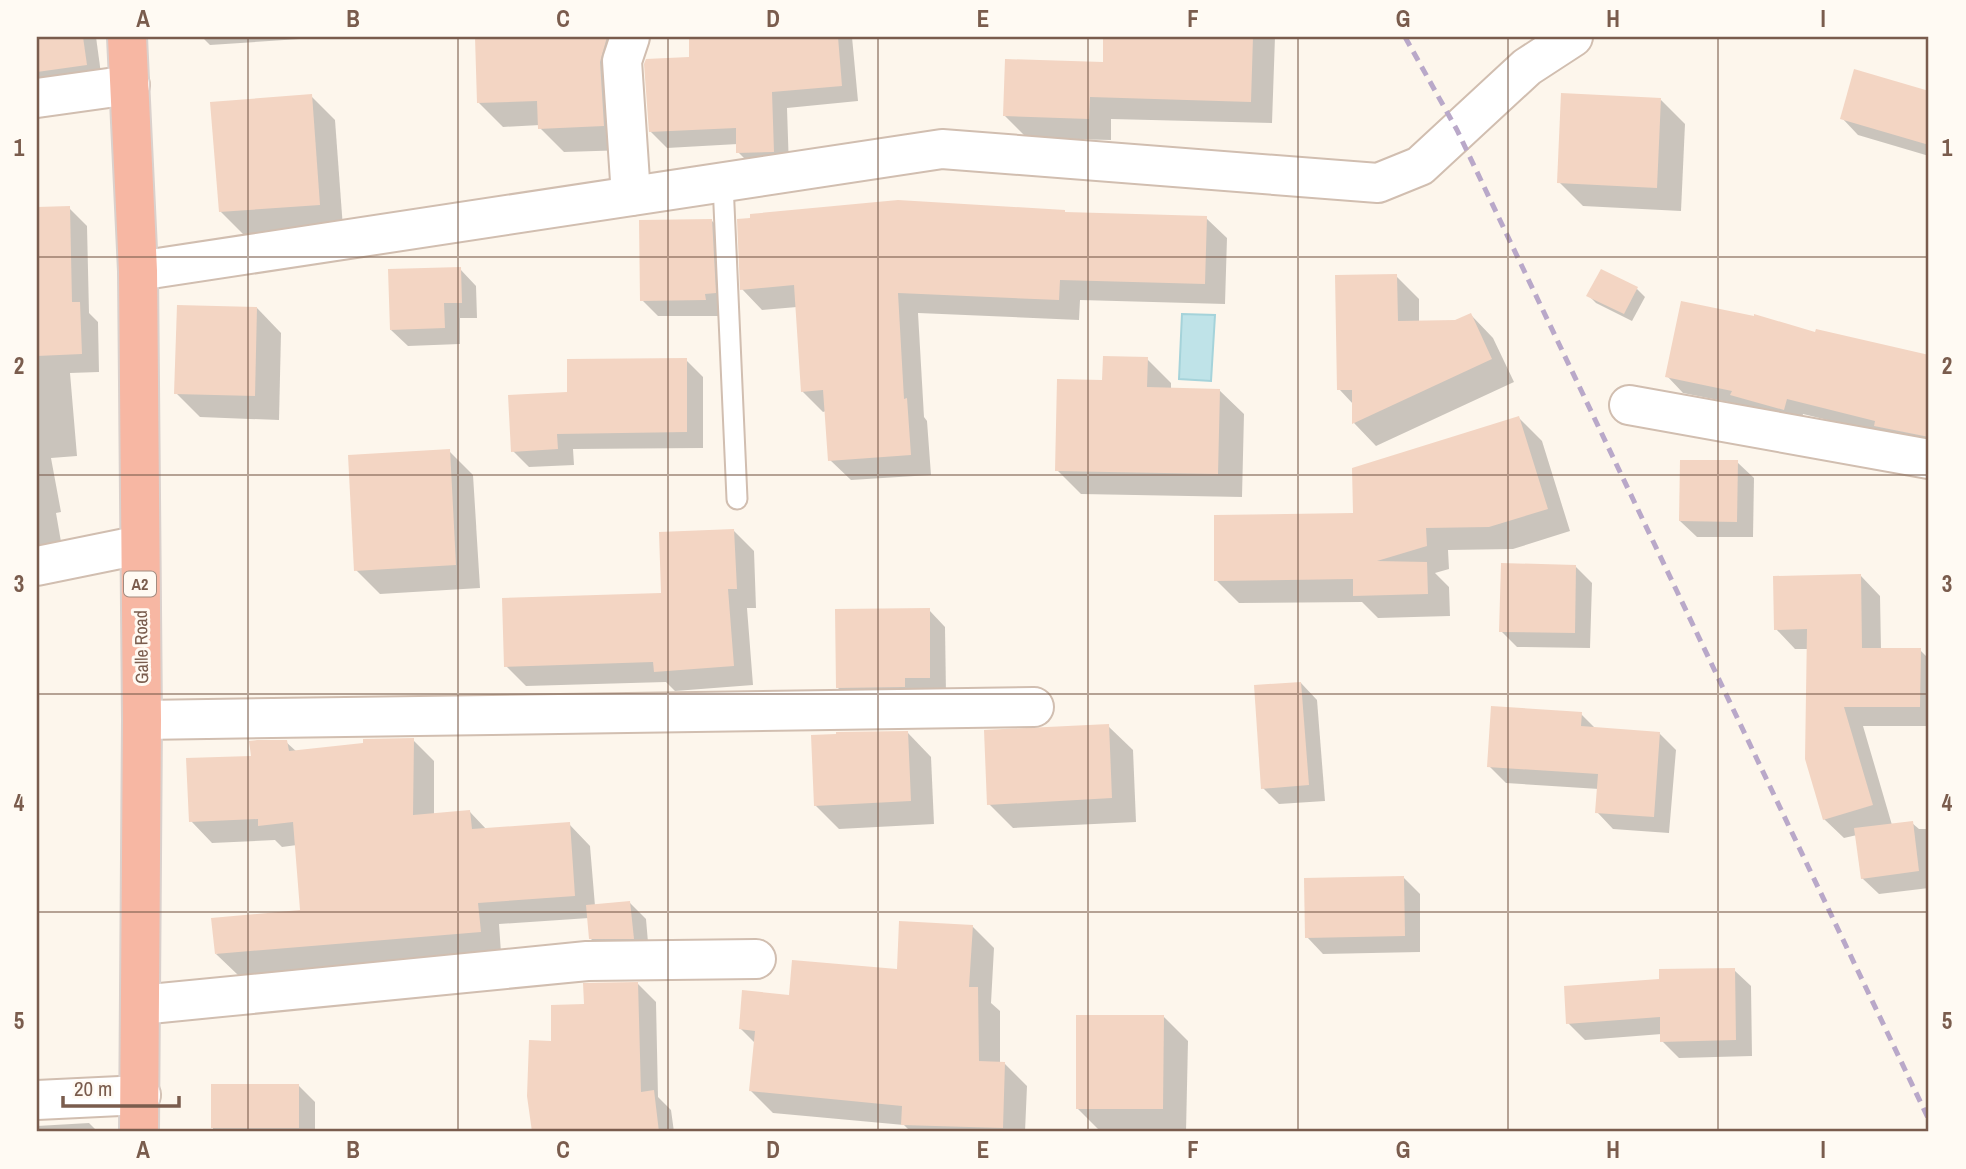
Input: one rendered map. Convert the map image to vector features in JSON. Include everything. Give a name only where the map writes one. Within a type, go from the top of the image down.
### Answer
[{"type":"highway","name":"Galle Road","points":[[127,37],[138,271],[142,720],[139,1132]]},
{"type":"street","points":[[630,37],[622,61],[631,196]]},
{"type":"street","points":[[138,271],[942,149],[1378,183],[1420,166],[1527,67],[1573,37]]},
{"type":"street","points":[[37,98],[130,85]]},
{"type":"street","points":[[1629,405],[1929,459]]},
{"type":"street","points":[[37,566],[139,545]]},
{"type":"street","points":[[142,720],[1034,707]]},
{"type":"street","points":[[140,1005],[587,961],[756,959]]},
{"type":"street","points":[[37,1100],[141,1095]]},
{"type":"lane","points":[[723,183],[737,499]]},
{"type":"water","points":[[1182,314],[1215,315],[1211,381],[1179,379]]},
{"type":"building","points":[[37,37],[83,37],[87,65],[37,72]]},
{"type":"building","points":[[475,37],[607,37],[600,62],[604,126],[538,129],[537,101],[477,103]]},
{"type":"building","points":[[689,37],[838,37],[842,86],[772,92],[774,152],[736,153],[736,128],[649,132],[644,64],[646,59],[689,57]]},
{"type":"building","points":[[1103,37],[1253,37],[1251,102],[1090,97],[1089,119],[1003,116],[1005,59],[1103,62]]},
{"type":"building","points":[[1854,69],[1929,91],[1929,145],[1840,119]]},
{"type":"building","points":[[1561,93],[1661,98],[1657,188],[1557,183]]},
{"type":"building","points":[[312,94],[320,205],[219,212],[210,102]]},
{"type":"building","points":[[898,200],[1065,212],[1207,216],[1205,284],[1060,280],[1059,300],[898,293],[904,399],[907,398],[911,455],[828,461],[823,390],[801,392],[794,285],[740,290],[737,219],[750,218],[750,214]]},
{"type":"building","points":[[70,206],[72,302],[80,302],[82,354],[37,356],[37,207]]},
{"type":"building","points":[[712,219],[716,293],[705,294],[706,300],[640,301],[639,220]]},
{"type":"building","points":[[461,267],[462,303],[444,303],[445,328],[390,330],[388,269]]},
{"type":"building","points":[[1601,269],[1638,287],[1624,314],[1586,296]]},
{"type":"building","points":[[1397,274],[1398,321],[1455,320],[1471,313],[1492,359],[1352,424],[1352,390],[1337,390],[1335,275]]},
{"type":"building","points":[[1681,301],[1754,314],[1815,332],[1816,329],[1929,355],[1929,437],[1874,426],[1875,421],[1787,399],[1784,410],[1730,395],[1732,391],[1665,377]]},
{"type":"building","points":[[177,305],[257,307],[255,396],[174,394]]},
{"type":"building","points":[[1103,356],[1148,357],[1147,387],[1220,389],[1218,474],[1055,471],[1057,379],[1102,380]]},
{"type":"building","points":[[687,358],[687,432],[557,434],[558,449],[511,452],[508,395],[567,392],[567,359]]},
{"type":"building","points":[[1519,416],[1548,509],[1489,527],[1426,528],[1427,546],[1377,561],[1427,562],[1428,594],[1353,596],[1353,579],[1214,581],[1214,515],[1353,513],[1352,468]]},
{"type":"building","points":[[450,449],[456,565],[354,571],[348,455]]},
{"type":"building","points":[[1680,460],[1738,460],[1737,522],[1679,521]]},
{"type":"building","points":[[734,529],[737,589],[728,589],[734,666],[654,672],[653,662],[504,667],[502,598],[661,593],[659,532]]},
{"type":"building","points":[[1501,563],[1576,565],[1575,633],[1499,632]]},
{"type":"building","points":[[1861,574],[1862,648],[1921,648],[1920,707],[1844,707],[1873,805],[1823,820],[1805,759],[1807,629],[1774,630],[1773,576]]},
{"type":"building","points":[[930,608],[930,678],[905,678],[905,687],[836,688],[835,609]]},
{"type":"building","points":[[1301,682],[1309,785],[1261,789],[1254,685]]},
{"type":"building","points":[[1491,706],[1582,712],[1581,726],[1660,732],[1654,817],[1595,813],[1598,774],[1487,767]]},
{"type":"building","points":[[1109,724],[1112,798],[987,805],[984,730]]},
{"type":"building","points":[[908,731],[911,801],[814,806],[811,735]]},
{"type":"building","points":[[414,738],[413,815],[470,810],[472,829],[570,822],[575,896],[478,903],[481,932],[215,954],[211,918],[300,910],[293,822],[258,826],[258,819],[189,822],[186,758],[251,756],[249,741],[257,740],[287,740],[289,751],[363,743],[363,739]]},
{"type":"building","points":[[1913,821],[1919,871],[1861,879],[1854,828]]},
{"type":"building","points":[[1404,876],[1405,936],[1305,938],[1304,878]]},
{"type":"building","points":[[630,901],[634,939],[589,939],[586,905]]},
{"type":"building","points":[[899,921],[973,925],[969,987],[978,987],[979,1061],[1005,1062],[1003,1128],[901,1125],[902,1106],[749,1091],[755,1031],[739,1029],[742,990],[789,995],[792,960],[897,969]]},
{"type":"building","points":[[1735,968],[1736,1040],[1660,1042],[1660,1017],[1566,1024],[1564,986],[1659,979],[1659,969]]},
{"type":"building","points":[[638,982],[641,1092],[654,1090],[659,1132],[532,1132],[527,1096],[529,1040],[551,1041],[551,1005],[584,1004],[583,983]]},
{"type":"building","points":[[1076,1015],[1164,1015],[1163,1109],[1076,1109]]},
{"type":"building","points":[[211,1084],[299,1084],[299,1128],[211,1128]]},
{"type":"railway","points":[[1405,37],[1457,130],[1929,1120]]}]
